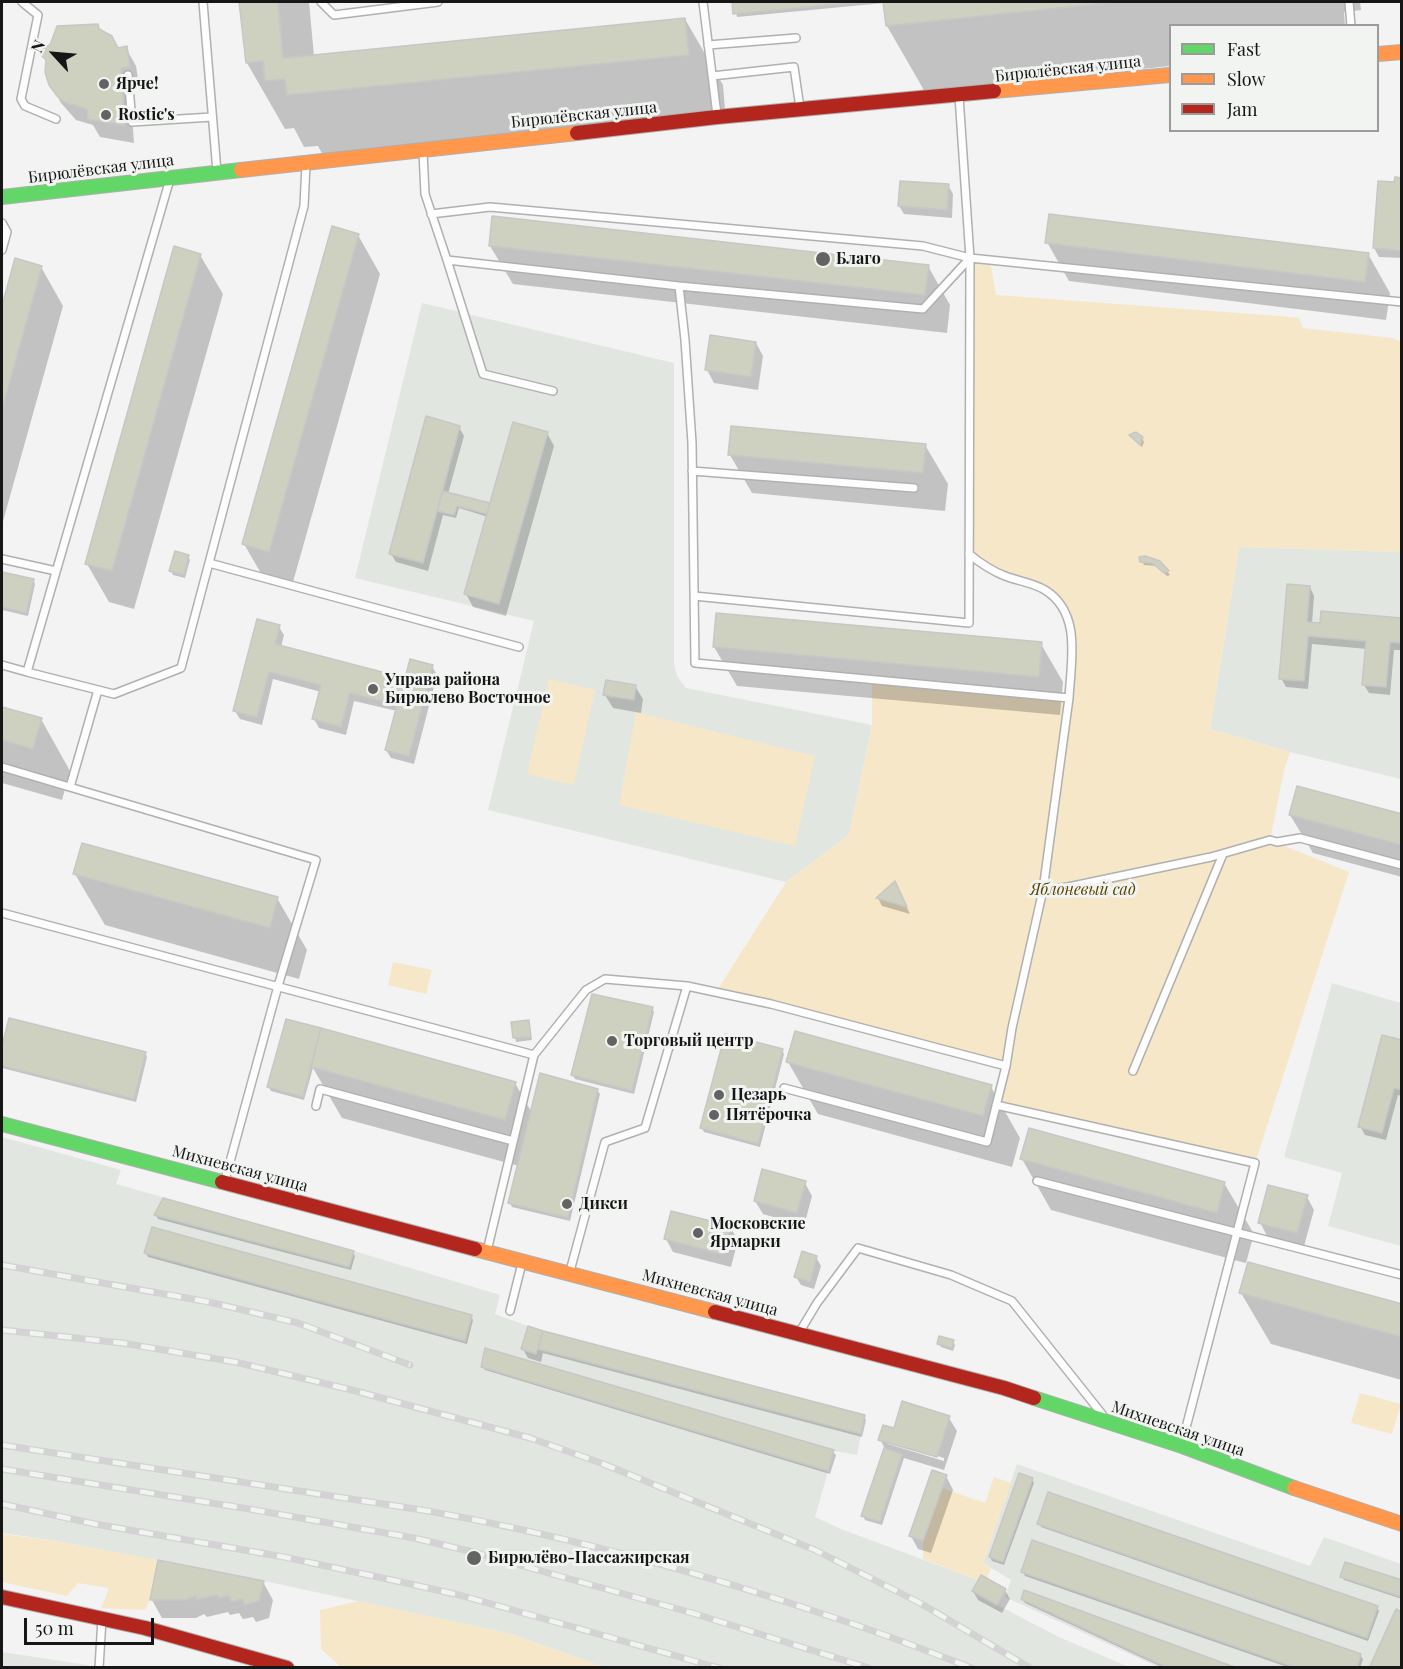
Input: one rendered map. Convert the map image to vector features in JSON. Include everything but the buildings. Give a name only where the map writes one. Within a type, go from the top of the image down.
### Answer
[{"type":"street","points":[[1379,54],[1401,52]]},
{"type":"street","name":"Бирюлёвская улица","points":[[2,197],[717,117],[1169,75]]},
{"type":"street","name":"Михневская улица","points":[[2,1124],[1004,1388],[1182,1446],[1335,1503],[1401,1524]]},
{"type":"street","points":[[2,1597],[61,1608],[179,1636],[287,1668]]},
{"type":"lane","points":[[22,2],[38,15],[21,99],[25,106],[56,119]]},
{"type":"lane","points":[[203,2],[217,172]]},
{"type":"lane","points":[[321,2],[334,15],[438,2]]},
{"type":"lane","points":[[703,2],[717,117]]},
{"type":"lane","points":[[1349,2],[1351,24]]},
{"type":"lane","points":[[708,45],[796,38]]},
{"type":"lane","points":[[712,76],[794,67],[801,109]]},
{"type":"lane","points":[[128,75],[132,122],[212,117]]},
{"type":"lane","points":[[694,596],[969,624],[970,258],[959,96]]},
{"type":"lane","points":[[423,149],[425,194],[483,374],[553,391]]},
{"type":"lane","points":[[2,665],[114,694],[181,668],[304,206],[306,164]]},
{"type":"lane","points":[[27,672],[171,177]]},
{"type":"lane","points":[[431,214],[489,207],[922,246],[970,258],[1401,302]]},
{"type":"lane","points":[[2,223],[7,232],[2,250]]},
{"type":"lane","points":[[447,260],[679,286],[923,309],[970,258]]},
{"type":"lane","points":[[679,286],[685,340],[692,471],[696,663],[1069,698]]},
{"type":"lane","points":[[692,471],[914,488]]},
{"type":"lane","points":[[784,1088],[987,1143],[1006,1066],[1012,1028],[1043,890],[1069,698],[1072,643],[1064,606],[1045,589],[1005,576],[969,554]]},
{"type":"lane","points":[[2,559],[56,571]]},
{"type":"lane","points":[[209,562],[519,647]]},
{"type":"lane","points":[[70,787],[98,690]]},
{"type":"lane","points":[[2,767],[316,860],[278,986],[224,1182]]},
{"type":"lane","points":[[1043,890],[1068,887],[1223,854],[1270,840],[1277,843],[1300,838],[1401,865]]},
{"type":"lane","points":[[1132,1071],[1223,854]]},
{"type":"lane","points":[[2,913],[534,1055]]},
{"type":"lane","points":[[487,1251],[534,1055],[586,990],[605,979],[687,986],[771,1004],[1006,1066]]},
{"type":"lane","points":[[569,1273],[605,1142],[645,1128],[687,986]]},
{"type":"lane","points":[[316,1106],[320,1089],[513,1141]]},
{"type":"lane","points":[[996,1105],[1255,1163],[1182,1446]]},
{"type":"lane","points":[[1037,1181],[1401,1275]]},
{"type":"lane","points":[[799,1333],[817,1303],[858,1248],[951,1275],[1012,1301],[1108,1421]]},
{"type":"lane","points":[[510,1311],[522,1260]]},
{"type":"lane","points":[[99,1668],[102,1618]]},
{"type":"shaded area","points":[[422,303],[674,363],[674,663],[677,676],[686,688],[872,725],[849,835],[786,882],[488,810],[534,621],[355,578]]},
{"type":"shaded area","points":[[1239,547],[1401,552],[1401,779],[1290,752],[1210,729]]},
{"type":"shaded area","points":[[1332,983],[1401,1003],[1401,1246],[1328,1226],[1342,1173],[1284,1157]]},
{"type":"shaded area","points":[[2,1137],[121,1170],[116,1184],[500,1295],[495,1314],[528,1326],[865,1415],[857,1455],[834,1451],[815,1517],[841,1529],[978,1580],[972,1592],[1061,1638],[1129,1667],[604,1667],[511,1634],[264,1581],[2,1533]]},
{"type":"shaded area","points":[[1017,1464],[1310,1566],[1324,1537],[1401,1564],[1401,1667],[1158,1667],[1005,1597],[1011,1580],[983,1563]]},
{"type":"shaded area","points":[[2,1652],[88,1665],[87,1667],[2,1667]]},
{"type":"green space","name":"Яблоневый сад","points":[[970,258],[990,260],[996,295],[1299,318],[1303,328],[1393,338],[1401,342],[1401,552],[1239,547],[1210,729],[1290,752],[1284,770],[1270,840],[1349,872],[1255,1163],[996,1105],[1005,1067],[716,992],[786,882],[849,835],[872,725],[872,679],[1068,698],[1072,643],[1063,606],[1045,589],[1005,576],[969,554]]},
{"type":"green space","points":[[549,679],[595,690],[574,785],[527,774]]},
{"type":"green space","points":[[636,712],[815,756],[795,846],[619,805]]},
{"type":"green space","points":[[393,962],[432,970],[426,994],[388,985]]},
{"type":"green space","points":[[1360,1393],[1401,1404],[1392,1434],[1351,1423]]},
{"type":"green space","points":[[994,1477],[1011,1483],[983,1563],[991,1568],[987,1579],[981,1575],[978,1580],[923,1559],[923,1541],[942,1488],[985,1503]]},
{"type":"green space","points":[[2,1534],[50,1540],[158,1560],[150,1600],[145,1610],[101,1608],[109,1588],[78,1583],[67,1596],[2,1582]]},
{"type":"green space","points":[[359,1601],[511,1634],[604,1667],[341,1667],[321,1649],[320,1610]]},
{"type":"railway","points":[[2,1265],[209,1302],[298,1323],[410,1365]]},
{"type":"railway","points":[[2,1330],[122,1343],[235,1362],[352,1390],[530,1438],[601,1463],[815,1550],[920,1603],[1030,1668]]},
{"type":"railway","points":[[2,1445],[422,1510],[529,1531],[635,1557],[740,1587],[860,1626],[972,1668]]},
{"type":"railway","points":[[2,1469],[414,1538],[473,1552],[692,1613],[869,1668]]},
{"type":"railway","points":[[2,1504],[95,1524],[284,1557],[463,1596],[719,1668]]},
{"type":"traffic: fast","points":[[2,197],[241,170]]},
{"type":"traffic: fast","points":[[2,1124],[222,1182]]},
{"type":"traffic: fast","points":[[1034,1398],[1182,1446],[1294,1488]]},
{"type":"traffic: slow","points":[[1379,54],[1402,52]]},
{"type":"traffic: slow","points":[[994,91],[1169,75]]},
{"type":"traffic: slow","points":[[241,170],[577,133]]},
{"type":"traffic: slow","points":[[475,1249],[715,1312]]},
{"type":"traffic: slow","points":[[1294,1488],[1402,1524]]},
{"type":"traffic: jam","points":[[577,133],[717,117],[994,91]]},
{"type":"traffic: jam","points":[[222,1182],[475,1249]]},
{"type":"traffic: jam","points":[[715,1312],[1004,1388],[1034,1398]]},
{"type":"traffic: jam","points":[[2,1597],[145,1628],[287,1668]]},
{"type":"place","name":"Ярче!","points":[[104,84]]},
{"type":"place","name":"Rostic's","points":[[106,115]]},
{"type":"place","name":"Благо","points":[[823,259]]},
{"type":"place","name":"Управа района Бирюлево Восточное","points":[[373,689]]},
{"type":"place","name":"Торговый центр","points":[[612,1041]]},
{"type":"place","name":"Цезарь","points":[[719,1095]]},
{"type":"place","name":"Пятёрочка","points":[[714,1115]]},
{"type":"place","name":"Дикси","points":[[567,1204]]},
{"type":"place","name":"Московские Ярмарки","points":[[698,1233]]},
{"type":"place","name":"Бирюлёво-Пассажирская","points":[[474,1558]]}]
